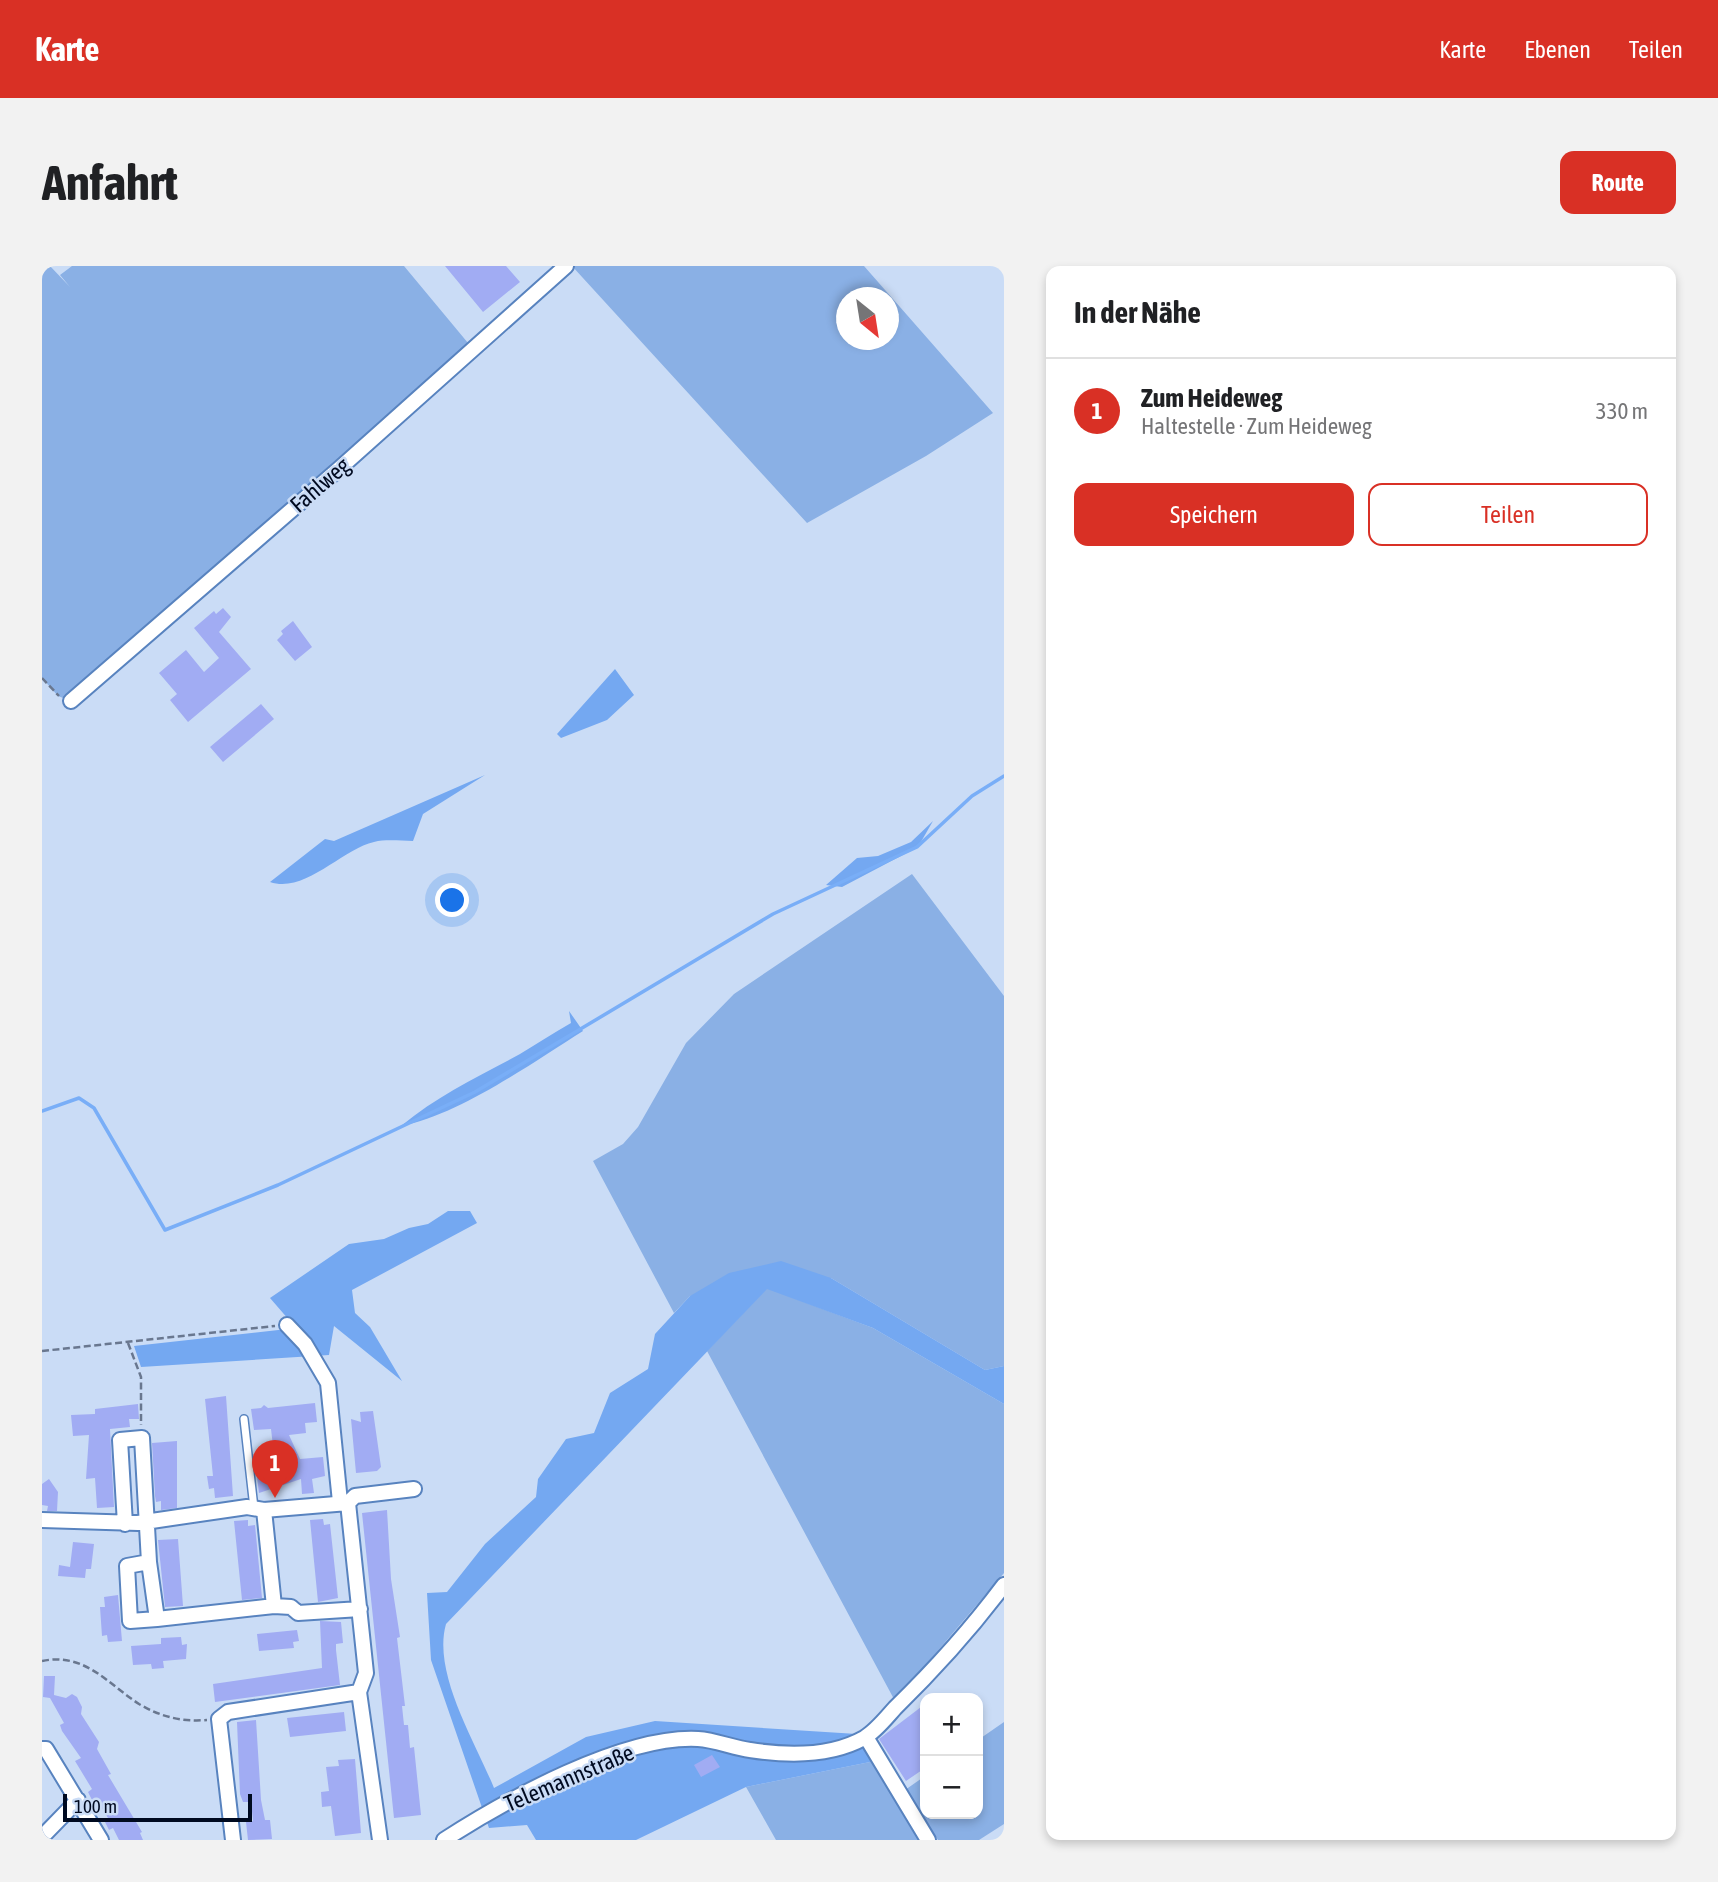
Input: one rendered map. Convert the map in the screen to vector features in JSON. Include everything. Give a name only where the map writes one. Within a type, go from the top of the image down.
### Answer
[{"type":"street","name":"Fahlweg","points":[[71,701],[340,468],[566,266]]},
{"type":"street","points":[[287,1325],[304,1344],[328,1383],[360,1609],[366,1673],[359,1692],[380,1840]]},
{"type":"street","points":[[125,1524],[120,1440],[142,1438],[149,1521],[149,1562],[157,1619]]},
{"type":"street","points":[[42,1520],[125,1524],[247,1507],[259,1509],[344,1503],[355,1496],[414,1489]]},
{"type":"street","points":[[259,1509],[274,1606]]},
{"type":"street","points":[[149,1562],[127,1566],[130,1621],[274,1606],[291,1607],[298,1614],[360,1609]]},
{"type":"street","points":[[928,1840],[866,1737],[927,1677],[1004,1585]]},
{"type":"street","points":[[233,1840],[219,1719],[228,1712],[359,1692]]},
{"type":"street","name":"Telemannstraße","points":[[444,1840],[527,1790],[592,1763],[653,1744],[698,1739],[751,1751],[805,1755],[838,1749],[866,1737]]},
{"type":"street","points":[[42,1749],[46,1749],[58,1764],[101,1840]]},
{"type":"street","points":[[42,1837],[78,1800]]},
{"type":"lane","points":[[244,1419],[259,1509]]},
{"type":"path","points":[[42,678],[58,696],[71,701]]},
{"type":"path","points":[[42,1351],[287,1325]]},
{"type":"path","points":[[128,1343],[141,1377],[142,1438]]},
{"type":"path","points":[[42,1661],[64,1661],[100,1672],[138,1703],[171,1718],[219,1719]]},
{"type":"shaded area","points":[[42,266],[50,266],[70,287],[60,275],[72,266],[404,266],[473,349],[71,701],[58,696],[42,678]]},
{"type":"shaded area","points":[[572,266],[864,266],[882,287],[836,287],[836,350],[899,350],[899,306],[993,413],[926,456],[807,523]]},
{"type":"shaded area","points":[[615,669],[634,695],[607,720],[561,738],[557,734]]},
{"type":"shaded area","points":[[485,775],[423,814],[413,841],[374,842],[297,882],[270,882],[325,839],[334,841]]},
{"type":"shaded area","points":[[933,821],[918,847],[842,887],[826,885],[857,858],[878,856],[911,842]]},
{"type":"shaded area","points":[[912,874],[1004,996],[1004,1366],[985,1370],[831,1278],[690,1296],[674,1313],[593,1161],[623,1144],[638,1127],[686,1043],[734,994]]},
{"type":"shaded area","points":[[569,1011],[583,1031],[471,1100],[401,1126],[444,1096],[571,1023]]},
{"type":"shaded area","points":[[448,1211],[470,1211],[477,1223],[352,1290],[355,1313],[370,1327],[402,1381],[334,1326],[329,1355],[141,1367],[134,1346],[296,1328],[270,1298],[349,1244],[384,1239],[409,1228],[428,1224]]},
{"type":"shaded area","points":[[781,1261],[831,1278],[985,1370],[1004,1366],[1004,1404],[873,1328],[767,1289],[446,1624],[443,1643],[445,1664],[458,1708],[494,1788],[586,1737],[655,1721],[857,1734],[875,1761],[746,1787],[636,1840],[536,1840],[527,1825],[489,1828],[431,1660],[427,1593],[447,1592],[485,1544],[536,1497],[538,1479],[566,1439],[594,1433],[610,1393],[648,1369],[655,1334],[690,1296],[729,1273]]},
{"type":"shaded area","points":[[767,1288],[873,1328],[1004,1404],[1004,1573],[895,1701],[707,1351]]},
{"type":"shaded area","points":[[1004,1722],[1004,1824],[979,1840],[938,1840],[924,1819],[983,1819],[983,1737]]},
{"type":"shaded area","points":[[875,1761],[921,1840],[776,1840],[746,1787]]},
{"type":"shaded area","points":[[920,1780],[920,1813],[905,1790]]},
{"type":"building","points":[[445,266],[506,266],[520,282],[483,312]]},
{"type":"building","points":[[223,608],[231,617],[219,632],[251,669],[188,722],[170,700],[177,694],[159,673],[186,650],[204,672],[219,658],[194,628],[214,611],[216,614]]},
{"type":"building","points":[[293,621],[312,647],[295,661],[277,640],[283,634],[281,631]]},
{"type":"building","points":[[261,704],[274,719],[223,762],[210,747]]},
{"type":"building","points":[[226,1396],[233,1496],[215,1498],[214,1488],[209,1489],[207,1476],[213,1476],[205,1399]]},
{"type":"building","points":[[315,1403],[317,1422],[305,1423],[306,1433],[289,1435],[300,1459],[323,1457],[325,1476],[312,1479],[314,1493],[302,1494],[301,1479],[259,1493],[257,1477],[277,1467],[268,1448],[273,1446],[271,1429],[254,1430],[251,1409],[264,1405],[268,1408]]},
{"type":"building","points":[[138,1404],[139,1419],[129,1419],[130,1427],[110,1429],[114,1507],[97,1508],[95,1478],[86,1479],[89,1435],[73,1436],[71,1415],[95,1414],[95,1409]]},
{"type":"building","points":[[373,1411],[381,1467],[377,1471],[356,1473],[351,1419],[361,1422],[360,1412]]},
{"type":"building","points":[[177,1441],[177,1508],[161,1510],[161,1501],[156,1502],[155,1496],[152,1443]]},
{"type":"building","points":[[49,1479],[58,1492],[57,1511],[47,1511],[48,1506],[42,1505],[42,1484]]},
{"type":"building","points":[[387,1510],[391,1579],[400,1637],[397,1638],[405,1706],[402,1706],[404,1725],[408,1725],[410,1748],[414,1747],[421,1815],[394,1818],[362,1513]]},
{"type":"building","points":[[323,1519],[324,1525],[330,1524],[338,1598],[318,1602],[310,1520]]},
{"type":"building","points":[[248,1520],[248,1526],[255,1525],[262,1598],[242,1600],[234,1521]]},
{"type":"building","points":[[178,1539],[183,1606],[165,1607],[158,1540]]},
{"type":"building","points":[[73,1542],[94,1544],[91,1569],[86,1569],[85,1578],[58,1576],[59,1565],[70,1567]]},
{"type":"building","points":[[118,1595],[122,1641],[108,1642],[107,1635],[102,1636],[100,1607],[105,1607],[104,1597]]},
{"type":"building","points":[[320,1621],[341,1622],[343,1643],[336,1644],[340,1685],[215,1702],[213,1684],[322,1668]]},
{"type":"building","points":[[297,1630],[299,1641],[293,1642],[294,1648],[259,1651],[257,1634]]},
{"type":"building","points":[[181,1637],[182,1645],[187,1644],[186,1659],[163,1661],[164,1668],[152,1669],[151,1664],[133,1665],[131,1646],[161,1644],[161,1638]]},
{"type":"building","points":[[44,1676],[55,1676],[54,1695],[66,1698],[72,1694],[77,1697],[82,1707],[81,1714],[99,1742],[97,1749],[111,1774],[108,1775],[142,1832],[140,1833],[143,1840],[119,1840],[113,1828],[109,1830],[104,1820],[108,1818],[97,1800],[93,1802],[88,1792],[92,1789],[75,1761],[81,1758],[62,1731],[60,1725],[64,1723],[50,1698],[43,1697]]},
{"type":"building","points":[[920,1708],[920,1771],[906,1781],[879,1739]]},
{"type":"building","points":[[344,1712],[346,1731],[290,1737],[287,1718]]},
{"type":"building","points":[[256,1720],[261,1800],[265,1820],[270,1820],[272,1839],[248,1840],[246,1822],[253,1821],[251,1802],[243,1802],[240,1794],[237,1722]]},
{"type":"building","points":[[712,1755],[720,1767],[701,1777],[694,1765]]},
{"type":"building","points":[[355,1759],[361,1833],[335,1836],[331,1806],[322,1807],[321,1792],[329,1791],[326,1767],[339,1766],[338,1760]]},
{"type":"waterway","points":[[42,1111],[79,1098],[94,1108],[165,1230],[278,1185],[475,1092],[773,914],[917,847],[972,796],[1004,776]]},
{"type":"place","name":"Zum Heideweg","points":[[275,1498]]}]
